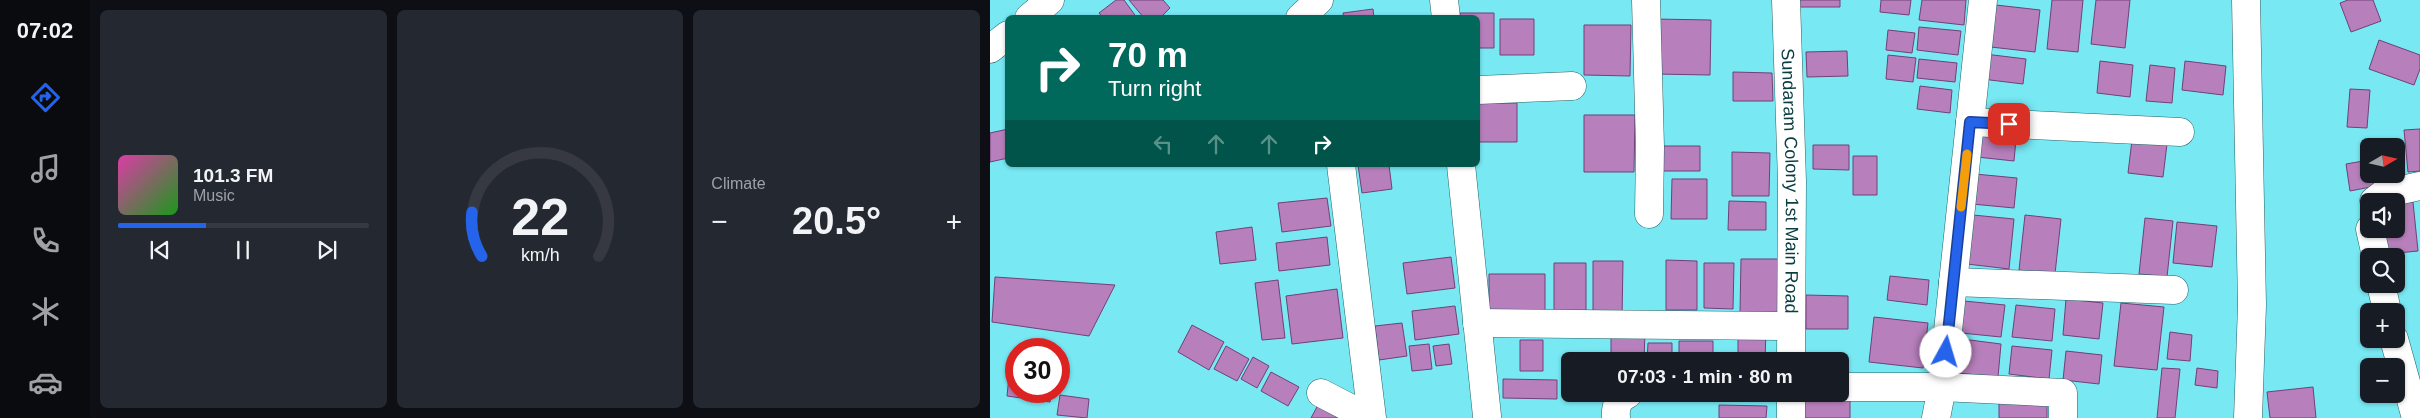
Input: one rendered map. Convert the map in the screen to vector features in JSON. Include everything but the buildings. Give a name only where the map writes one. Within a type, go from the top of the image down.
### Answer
[{"type":"street","points":[[1032,15],[1050,0]]},
{"type":"street","points":[[1303,15],[1318,0]]},
{"type":"street","points":[[1323,0],[1325,15]]},
{"type":"street","points":[[1444,0],[1446,15]]},
{"type":"street","points":[[1646,0],[1650,147],[1649,214]]},
{"type":"street","name":"Sundaram Colony 1st Main Road","points":[[1786,0],[1792,181],[1791,352]]},
{"type":"street","points":[[1936,418],[1942,387],[1983,0]]},
{"type":"street","points":[[2246,0],[2252,305],[2248,418]]},
{"type":"street","points":[[990,49],[1005,37]]},
{"type":"street","points":[[1480,90],[1572,86]]},
{"type":"street","points":[[1970,122],[2180,132]]},
{"type":"street","points":[[1341,167],[1370,418]]},
{"type":"street","points":[[1461,167],[1487,416]]},
{"type":"street","points":[[2388,193],[2420,186]]},
{"type":"street","points":[[1953,282],[2174,290]]},
{"type":"street","points":[[1477,323],[1791,326]]},
{"type":"street","points":[[2397,348],[2416,418]]},
{"type":"street","points":[[1849,387],[1942,387],[2064,392],[2064,418]]},
{"type":"street","points":[[1321,393],[1370,418]]},
{"type":"street","points":[[1616,418],[1619,402]]},
{"type":"street","points":[[1791,402],[1791,418]]},
{"type":"slow traffic","points":[[1961,207],[1967,154]]},
{"type":"route","points":[[1946,352],[1970,122],[2009,124]]}]
